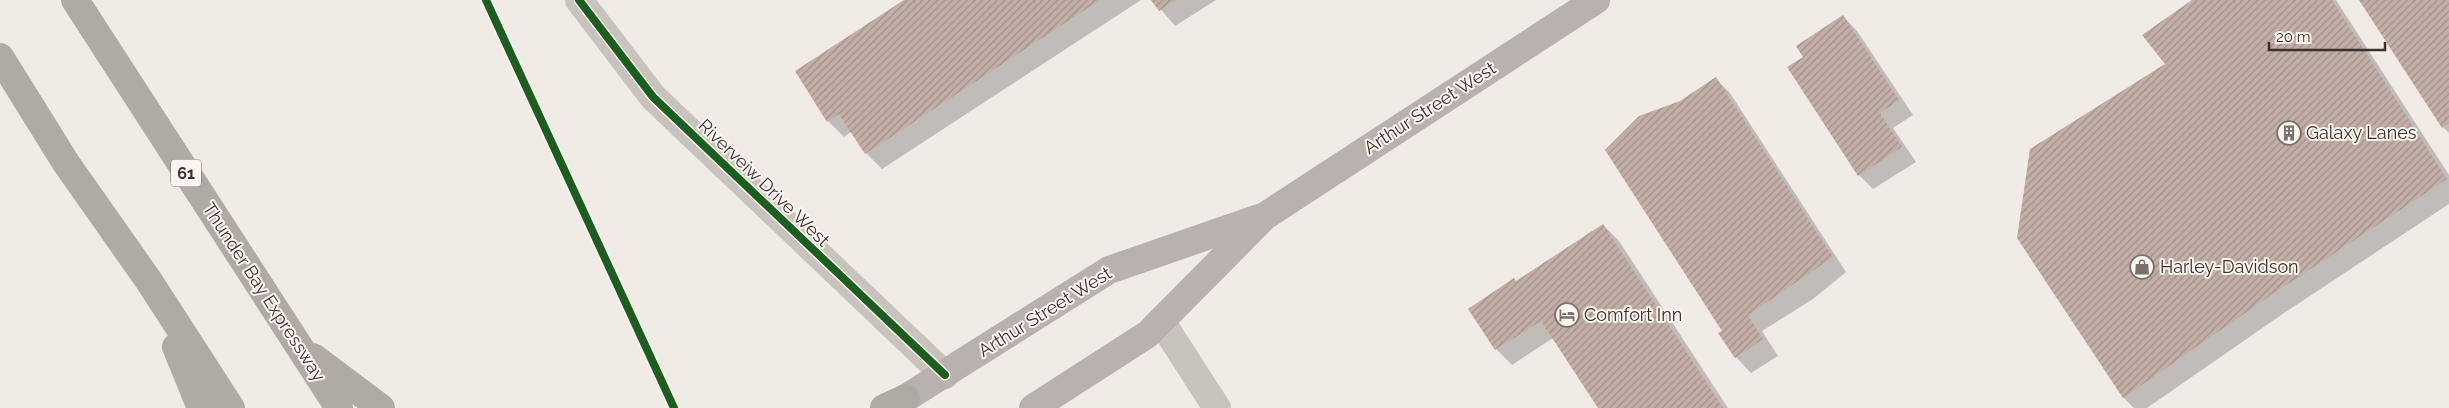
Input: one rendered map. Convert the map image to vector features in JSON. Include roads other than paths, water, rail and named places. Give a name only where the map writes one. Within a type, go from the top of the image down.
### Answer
[{"type":"highway","name":"Thunder Bay Expressway","points":[[75,0],[339,408]]},
{"type":"highway","points":[[0,57],[66,163],[149,281],[230,408]]},
{"type":"highway","points":[[149,281],[201,408]]},
{"type":"highway","points":[[298,346],[381,408]]},
{"type":"main road","name":"Arthur Street West","points":[[1033,408],[1148,334],[1265,216],[1596,0]]},
{"type":"main road","name":"Arthur Street West","points":[[893,405],[945,375],[1110,270],[1265,216]]},
{"type":"street","name":"Riverveiw Drive West","points":[[579,0],[652,97],[945,375]]},
{"type":"street","points":[[1161,321],[1217,408]]},
{"type":"place","name":"Galaxy Lanes","points":[[2289,133]]},
{"type":"place","name":"Harley-Davidson","points":[[2142,267]]},
{"type":"place","name":"Comfort Inn","points":[[1567,315]]}]
